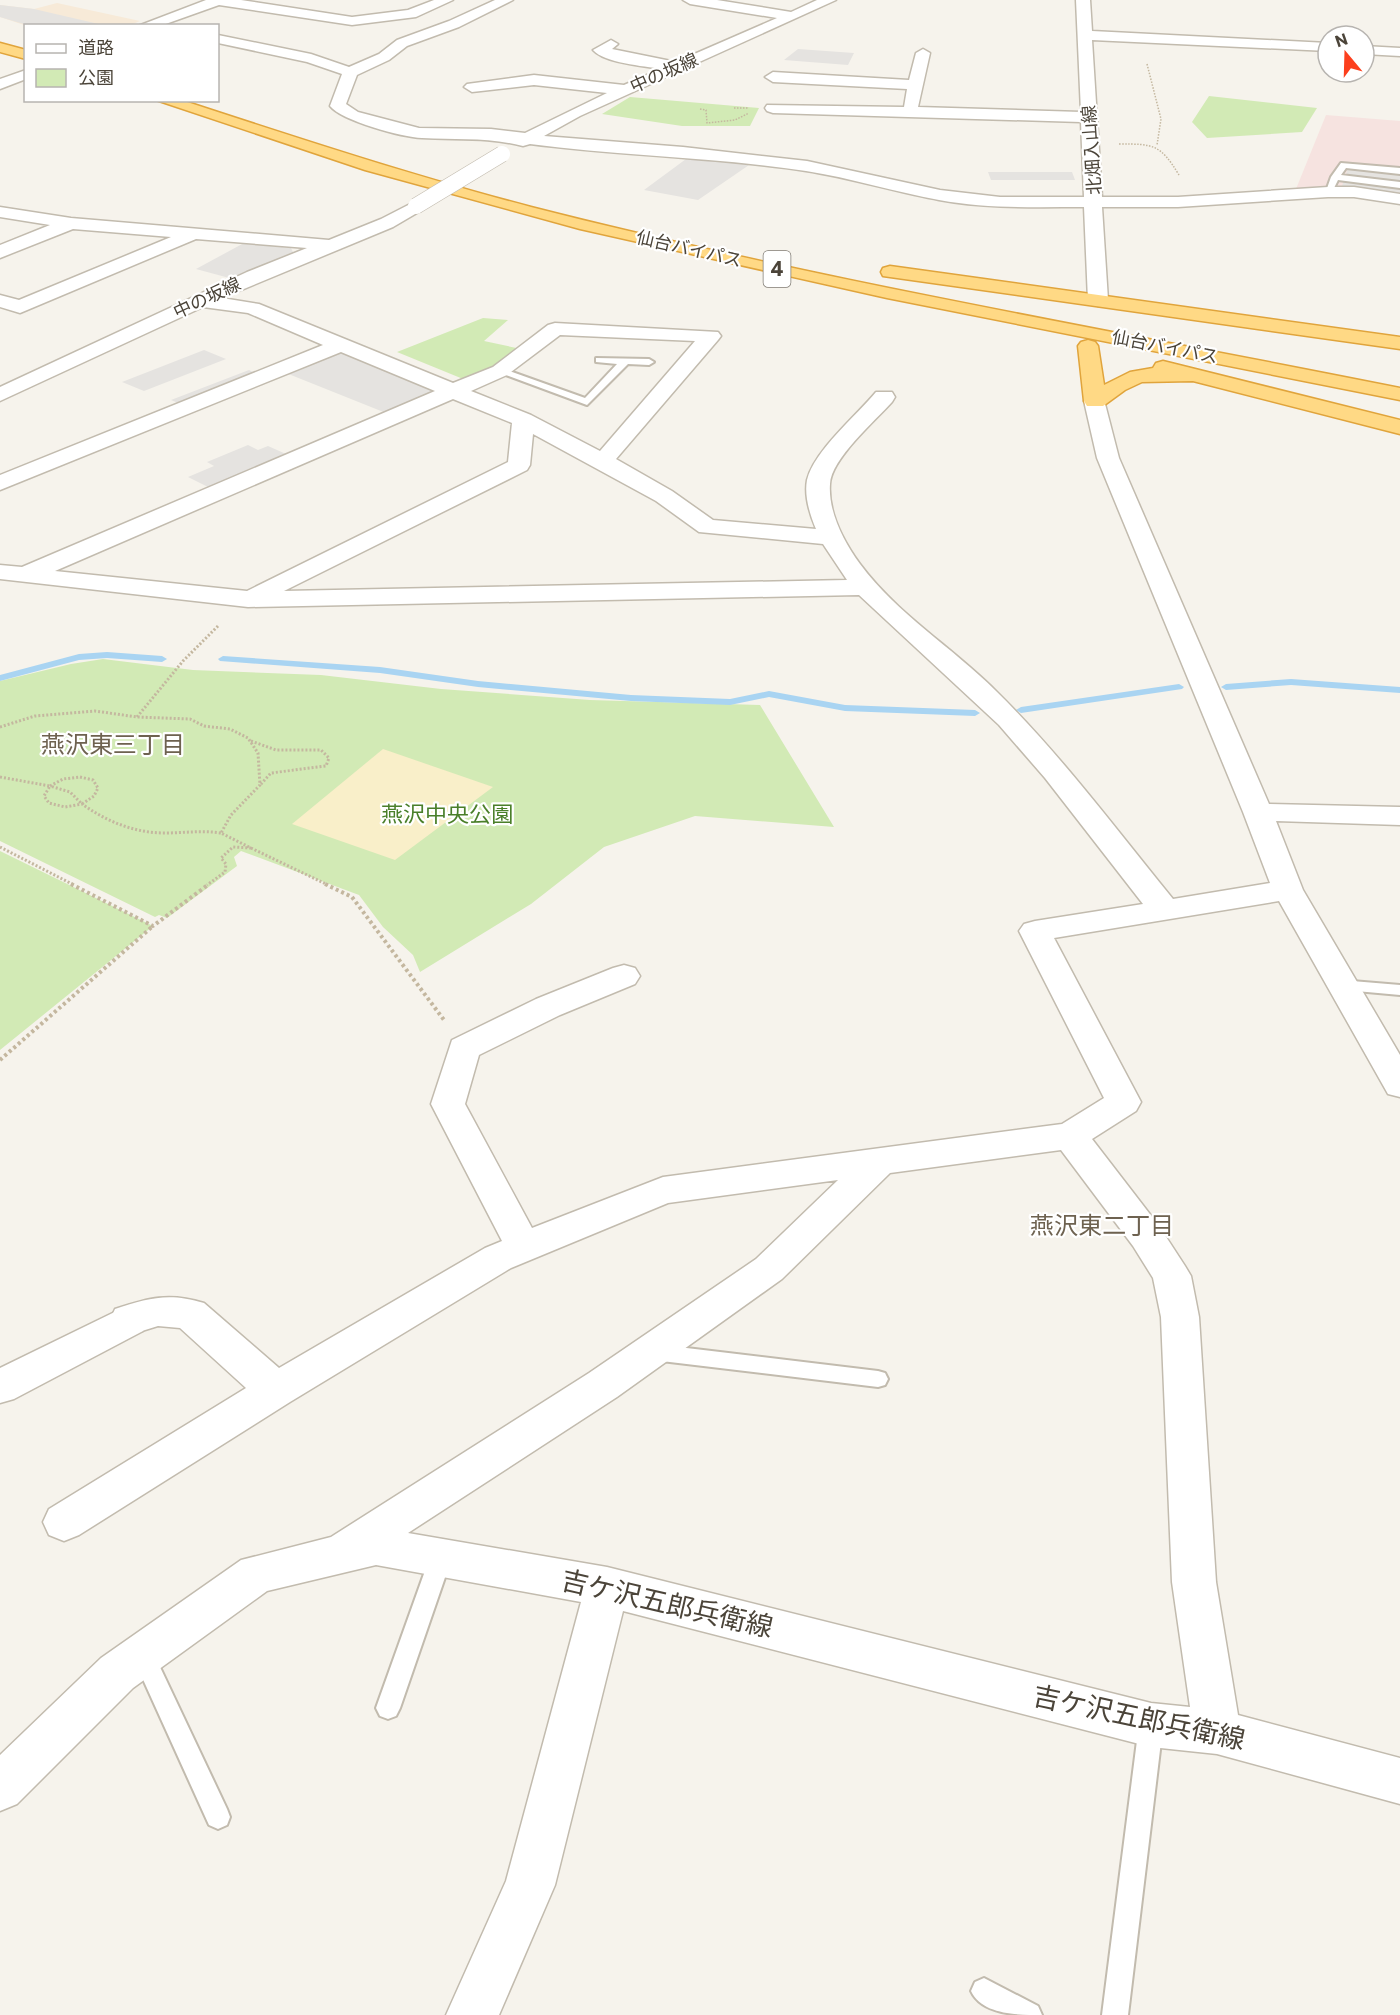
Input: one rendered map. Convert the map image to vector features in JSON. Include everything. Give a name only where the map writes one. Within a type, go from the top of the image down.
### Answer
[{"type":"highway","points":[[0,47],[24,54]]},
{"type":"highway","name":"仙台バイパス","points":[[170,102],[419,180],[578,224],[829,280],[1400,394]]},
{"type":"highway","name":"仙台バイパス","points":[[219,102],[333,141],[497,186],[762,249],[1400,378]]},
{"type":"highway","points":[[853,267],[1400,343]]},
{"type":"highway","points":[[829,280],[1400,427]]},
{"type":"highway","points":[[1088,346],[1095,401]]},
{"type":"highway","points":[[1095,401],[1118,382],[1133,376],[1161,373],[1205,378]]},
{"type":"street","points":[[149,24],[217,0],[352,21],[411,14],[446,0]]},
{"type":"street","points":[[294,13],[327,0]]},
{"type":"street","points":[[219,39],[311,58],[350,72],[384,57],[402,43],[454,24],[506,0]]},
{"type":"street","points":[[690,0],[793,16]]},
{"type":"street","name":"中の坂線","points":[[6,388],[200,301],[387,223],[529,138],[626,90],[829,0]]},
{"type":"street","name":"北畑入山線","points":[[1083,0],[1095,202],[1098,300]]},
{"type":"street","points":[[1086,35],[1316,46]]},
{"type":"street","points":[[611,44],[600,50],[620,57],[678,67]]},
{"type":"street","points":[[1376,51],[1400,52]]},
{"type":"street","points":[[910,113],[914,85],[923,53]]},
{"type":"street","points":[[350,72],[338,106],[352,115],[419,133],[529,138],[584,146],[683,152],[807,166],[909,189],[1000,202],[1194,201],[1332,185],[1354,192],[1400,199]]},
{"type":"street","points":[[0,84],[24,75]]},
{"type":"street","points":[[773,77],[914,85]]},
{"type":"street","points":[[472,87],[534,80],[626,90]]},
{"type":"street","points":[[774,108],[1089,117]]},
{"type":"street","points":[[0,212],[71,223],[332,244]]},
{"type":"street","points":[[0,252],[71,223]]},
{"type":"street","points":[[0,302],[20,307],[194,234]]},
{"type":"street","points":[[200,301],[252,308],[452,393],[523,420],[603,461],[664,496],[707,527],[832,538]]},
{"type":"street","points":[[8,571],[452,393],[500,371],[555,329],[711,336],[603,461]]},
{"type":"street","points":[[0,483],[340,345]]},
{"type":"street","points":[[884,397],[830,456],[818,480],[820,506],[832,538],[865,587],[1003,714],[1165,910]]},
{"type":"street","points":[[1095,401],[1108,458],[1258,812],[1288,890],[1340,985],[1400,1085]]},
{"type":"street","points":[[248,599],[519,465],[523,420]]},
{"type":"street","points":[[8,571],[248,599],[865,587]]},
{"type":"street","points":[[1258,812],[1400,816]]},
{"type":"street","points":[[64,1522],[276,1390],[498,1258],[663,1190],[1070,1136],[1124,1102],[1035,931],[1288,890]]},
{"type":"street","points":[[524,1248],[448,1104],[464,1048],[548,1007],[624,976]]},
{"type":"street","points":[[1070,1136],[1146,1236],[1172,1276],[1179,1317],[1194,1582],[1217,1732]]},
{"type":"street","points":[[338,1555],[603,1385],[769,1269],[879,1162]]},
{"type":"street","points":[[0,1387],[129,1320],[158,1311],[190,1314],[276,1390]]},
{"type":"street","name":"吉ケ沢五郎兵衛線","points":[[0,1788],[117,1673],[256,1574],[376,1546],[607,1587],[1151,1725],[1217,1732],[1400,1781]]},
{"type":"street","points":[[472,2015],[530,1885],[607,1587]]},
{"type":"lane","points":[[1332,185],[1344,165],[1400,171]]},
{"type":"lane","points":[[1332,185],[1400,185]]},
{"type":"lane","points":[[600,360],[649,362]]},
{"type":"lane","points":[[500,371],[587,402],[624,362]]},
{"type":"lane","points":[[1340,985],[1400,990]]},
{"type":"lane","points":[[650,1352],[879,1379]]},
{"type":"lane","points":[[388,1708],[441,1557]]},
{"type":"lane","points":[[142,1655],[218,1817]]},
{"type":"lane","points":[[1115,2015],[1151,1725]]},
{"type":"lane","points":[[984,1991],[1029,2015]]},
{"type":"path","points":[[1147,62],[1161,119],[1157,145]]},
{"type":"path","points":[[700,110],[705,110],[707,123],[717,124],[747,115],[754,108]]},
{"type":"path","points":[[1091,143],[1157,145],[1164,149],[1194,201]]},
{"type":"path","points":[[137,717],[183,661],[248,599]]},
{"type":"path","points":[[0,726],[35,716],[94,711],[137,717],[190,719],[204,726],[230,729],[248,738],[259,747],[276,751],[321,750],[329,758],[326,766],[271,773],[231,815],[221,833]]},
{"type":"path","points":[[248,738],[258,753],[261,785]]},
{"type":"path","points":[[0,777],[70,792],[96,815],[123,827],[160,833],[212,831],[221,833],[352,897],[464,1048]]},
{"type":"path","points":[[71,777],[93,780],[98,788],[97,792],[82,804],[65,807],[49,803],[44,796],[50,786],[71,777]]},
{"type":"path","points":[[0,847],[153,926]]},
{"type":"path","points":[[0,1060],[153,926],[225,872],[226,864],[221,858],[233,847],[251,848]]},
{"type":"shaded area","points":[[57,3],[140,21],[133,24],[24,25],[0,17],[0,5],[34,9]]},
{"type":"shaded area","points":[[0,5],[34,9],[99,24],[24,24],[0,17]]},
{"type":"shaded area","points":[[798,49],[854,53],[848,65],[784,60]]},
{"type":"shaded area","points":[[1326,115],[1400,121],[1400,194],[1296,189]]},
{"type":"shaded area","points":[[686,159],[752,163],[698,200],[644,190]]},
{"type":"shaded area","points":[[1348,168],[1400,174],[1400,193],[1342,186]]},
{"type":"shaded area","points":[[988,172],[1072,172],[1075,180],[991,180]]},
{"type":"shaded area","points":[[244,243],[291,248],[294,254],[233,279],[196,269]]},
{"type":"shaded area","points":[[204,350],[226,359],[144,391],[122,382]]},
{"type":"shaded area","points":[[341,352],[441,393],[386,413],[286,373]]},
{"type":"shaded area","points":[[249,370],[255,373],[178,403],[171,400]]},
{"type":"shaded area","points":[[248,445],[258,450],[268,446],[286,454],[208,487],[188,477],[214,466],[207,462]]},
{"type":"green space","points":[[1209,96],[1317,108],[1302,132],[1207,138],[1192,122]]},
{"type":"green space","points":[[630,97],[759,108],[750,126],[682,126],[602,114]]},
{"type":"green space","points":[[483,318],[508,320],[484,341],[521,349],[468,381],[397,352]]},
{"type":"green space","name":"燕沢中央公園","points":[[103,659],[193,670],[321,675],[441,689],[590,700],[760,705],[834,827],[695,816],[604,847],[531,904],[420,972],[413,955],[383,927],[359,895],[241,851],[234,857],[237,866],[167,918],[159,915],[155,917],[0,841],[0,681]]},
{"type":"green space","points":[[0,851],[153,926],[0,1050]]},
{"type":"sand","points":[[383,749],[493,787],[395,860],[292,824]]},
{"type":"waterway","points":[[0,678],[79,657],[107,655],[162,659]]},
{"type":"waterway","points":[[223,659],[380,670],[478,684],[631,698],[730,702],[769,694],[845,708],[975,713]]},
{"type":"waterway","points":[[1226,687],[1291,682],[1400,690]]},
{"type":"waterway","points":[[1021,710],[1179,687]]},
{"type":"district","name":"燕沢東三丁目","points":[[113,745]]},
{"type":"district","name":"燕沢東二丁目","points":[[1102,1226]]}]
